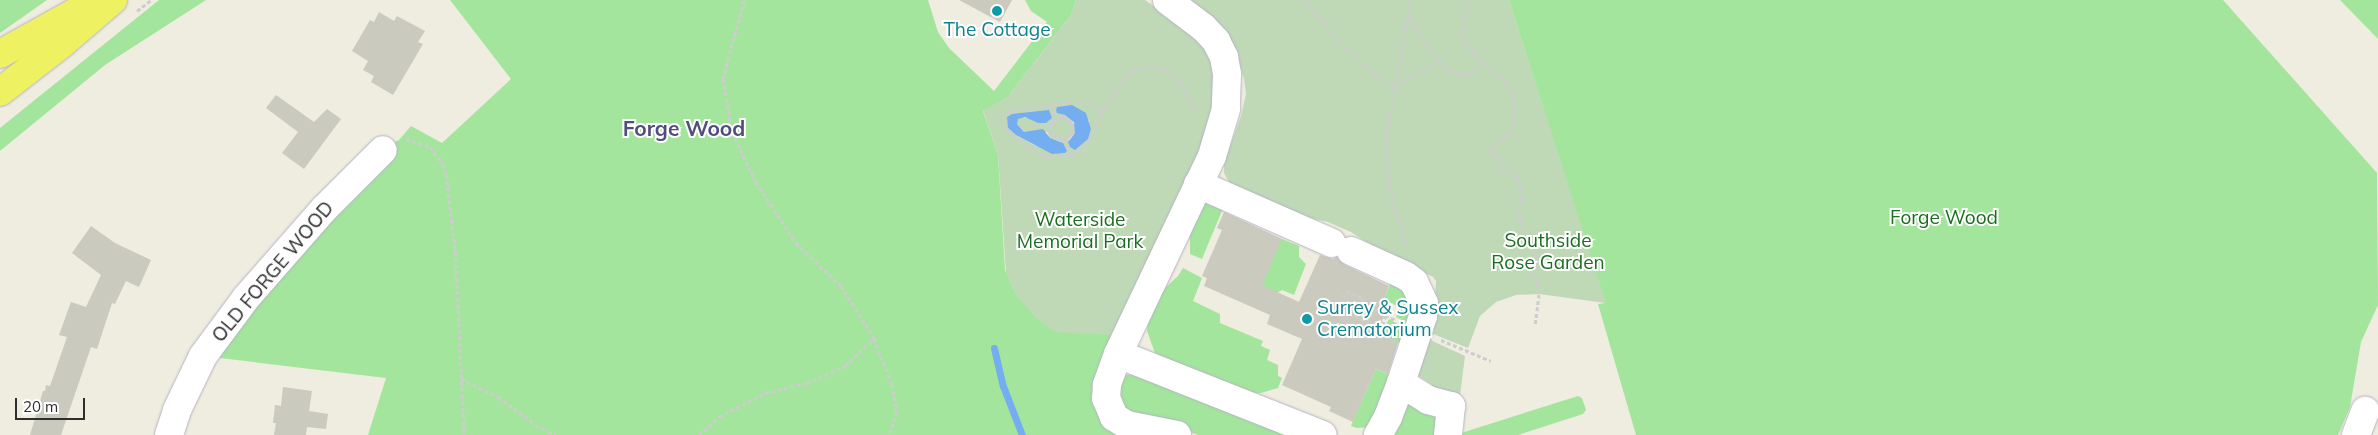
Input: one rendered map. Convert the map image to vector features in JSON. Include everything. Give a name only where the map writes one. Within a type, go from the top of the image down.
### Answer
[{"type":"main road","points":[[0,54],[97,0]]},
{"type":"main road","points":[[0,92],[63,43],[113,0]]},
{"type":"street","points":[[1167,0],[1204,28],[1216,41],[1224,57],[1227,74],[1226,108],[1216,145],[1118,354],[1107,385],[1106,398],[1114,417],[1126,425],[1177,435]]},
{"type":"street","name":"OLD FORGE WOOD","points":[[169,435],[180,403],[203,356],[246,298],[324,210],[383,150]]},
{"type":"street","points":[[1198,184],[1406,276],[1414,282],[1424,303],[1423,316],[1402,383],[1388,417],[1378,435]]},
{"type":"street","points":[[1118,354],[1323,435]]},
{"type":"street","points":[[1402,383],[1433,402],[1451,406],[1448,435]]},
{"type":"path","points":[[744,0],[723,78],[732,132],[756,182],[796,243],[841,286],[874,338],[892,384],[897,411],[889,435]]},
{"type":"path","points":[[1305,0],[1339,41],[1375,75],[1395,87]]},
{"type":"path","points":[[1406,276],[1411,256],[1392,200],[1388,169],[1387,134],[1411,0]]},
{"type":"path","points":[[1468,2],[1463,20],[1462,34],[1466,42],[1482,61],[1505,81],[1513,95],[1515,111],[1511,132],[1491,148],[1492,156],[1497,155],[1501,171],[1508,168],[1510,175],[1518,175],[1523,200],[1516,202],[1526,242],[1532,240],[1538,266],[1530,269],[1532,276],[1536,277],[1539,294],[1535,325]]},
{"type":"path","points":[[1408,15],[1449,71],[1464,76],[1473,72],[1482,61]]},
{"type":"path","points":[[1395,87],[1440,60]]},
{"type":"path","points":[[1102,110],[1085,102],[1050,105],[1008,112],[1003,116],[1002,123],[1013,136],[1046,157],[1071,155],[1084,148],[1102,110],[1132,72],[1150,66],[1164,69],[1178,79],[1192,101],[1201,124],[1216,145]]},
{"type":"path","points":[[1050,105],[1056,118]]},
{"type":"path","points":[[1050,126],[1056,118],[1064,117],[1071,124],[1072,132],[1064,139]]},
{"type":"path","points":[[1030,126],[1050,126]]},
{"type":"path","points":[[1050,126],[1054,137],[1064,139]]},
{"type":"path","points":[[383,150],[390,144],[407,139],[430,147],[443,164],[451,202],[456,258],[464,435]]},
{"type":"path","points":[[1064,139],[1071,155]]},
{"type":"path","points":[[699,435],[719,418],[764,393],[807,383],[845,366],[874,338]]},
{"type":"path","points":[[461,379],[498,396],[536,425],[556,435]]},
{"type":"green space","points":[[0,0],[47,0],[0,33]]},
{"type":"green space","points":[[159,0],[206,0],[105,65],[0,151],[0,128]]},
{"type":"green space","name":"Forge Wood","points":[[450,0],[928,0],[938,32],[949,48],[994,91],[1047,22],[1031,11],[1025,0],[1076,0],[1071,15],[1007,98],[983,111],[998,155],[1005,270],[1017,296],[1115,335],[1100,375],[1123,435],[368,435],[386,378],[203,356],[390,144],[399,140],[411,126],[442,143],[511,79]]},
{"type":"green space","name":"Waterside Memorial Park","points":[[1076,0],[1145,0],[1201,39],[1218,73],[1215,118],[1115,335],[1055,332],[1035,317],[1017,296],[1006,273],[998,155],[983,110],[1007,98],[1071,15]],"holes":[[[1012,114],[1052,118],[1033,120],[1021,117],[1017,119],[1017,124],[1024,132],[1047,132],[1050,138],[1061,142],[1036,146],[1016,135],[1008,128]],[[1065,115],[1090,121],[1070,147],[1069,139],[1075,133],[1076,128],[1071,118]]]},
{"type":"green space","name":"Southside Rose Garden","points":[[1190,0],[1509,0],[1606,303],[1539,294],[1516,295],[1496,302],[1480,316],[1468,348],[1428,332],[1435,298],[1436,281],[1433,277],[1385,254],[1351,232],[1328,222],[1301,216],[1235,188],[1229,182],[1224,173],[1224,163],[1241,116],[1246,94],[1244,79],[1234,46],[1225,32],[1212,16]]},
{"type":"green space","name":"Forge Wood","points":[[1509,0],[2223,0],[2377,173],[2378,305],[2361,342],[2350,407],[2338,435],[1636,435],[1598,304],[1605,303]]},
{"type":"green space","points":[[2340,0],[2378,0],[2378,39]]},
{"type":"green space","points":[[1206,202],[1224,206],[1202,259],[1190,254],[1190,222],[1202,204]]},
{"type":"green space","points":[[1282,239],[1299,246],[1299,257],[1306,264],[1294,295],[1282,290],[1275,294],[1226,272]]},
{"type":"green space","points":[[1183,268],[1202,278],[1193,301],[1220,314],[1220,323],[1263,341],[1261,346],[1270,350],[1267,360],[1278,365],[1278,376],[1282,378],[1278,388],[1261,393],[1252,393],[1163,362],[1155,353],[1147,331],[1152,300],[1178,276]]},
{"type":"green space","points":[[1392,280],[1409,289],[1412,325],[1396,317],[1400,308],[1384,299]]},
{"type":"green space","points":[[1389,319],[1408,330],[1403,344],[1381,335]]},
{"type":"green space","points":[[1426,338],[1465,356],[1460,395],[1438,395],[1431,384],[1418,375]]},
{"type":"green space","points":[[1376,369],[1392,376],[1371,427],[1357,428],[1351,426]]},
{"type":"green space","points":[[1137,374],[1207,401],[1284,435],[1198,435],[1166,423],[1128,416],[1117,396],[1120,383],[1125,375]]},
{"type":"green space","points":[[1578,396],[1582,398],[1586,410],[1583,414],[1518,435],[1455,435]]},
{"type":"green space","points":[[1405,401],[1425,406],[1436,418],[1439,435],[1389,435]]},
{"type":"water","points":[[1072,105],[1086,113],[1091,129],[1088,139],[1075,150],[1070,147],[1068,142],[1075,133],[1074,122],[1065,115],[1057,113],[1056,110],[1057,107]]},
{"type":"water","points":[[1049,110],[1052,118],[1046,123],[1038,123],[1025,117],[1018,119],[1017,124],[1024,132],[1043,129],[1050,138],[1063,143],[1067,151],[1065,153],[1052,154],[1016,135],[1008,128],[1007,117],[1012,114]]},
{"type":"building","name":"The Cottage","points":[[959,0],[1012,0],[1000,22]]},
{"type":"building","points":[[379,12],[394,21],[397,16],[425,31],[418,42],[423,44],[393,95],[371,82],[374,76],[363,70],[368,61],[352,51],[370,20],[374,22]]},
{"type":"building","points":[[276,95],[314,122],[327,109],[341,119],[304,169],[282,153],[298,132],[266,108]]},
{"type":"building","name":"Surrey & Sussex Crematorium","points":[[1224,212],[1282,239],[1262,285],[1299,302],[1320,255],[1333,259],[1337,257],[1345,265],[1389,286],[1384,299],[1390,302],[1377,333],[1398,342],[1388,374],[1376,369],[1353,422],[1329,411],[1331,407],[1282,385],[1302,339],[1267,324],[1270,315],[1204,286],[1207,278],[1202,276],[1222,230],[1217,228]]},
{"type":"building","points":[[91,226],[115,243],[151,260],[139,287],[126,281],[115,304],[112,303],[97,349],[91,347],[61,435],[30,435],[43,391],[45,391],[46,385],[50,386],[67,337],[59,335],[71,302],[86,307],[101,275],[72,253]]},
{"type":"building","points":[[283,387],[312,391],[309,411],[328,414],[326,429],[307,427],[306,435],[274,435],[276,423],[273,423],[275,405],[281,406]]},
{"type":"waterway","points":[[994,348],[1003,386],[1022,435]]},
{"type":"place","name":"The Cottage","points":[[997,11]]},
{"type":"place","name":"Surrey & Sussex Crematorium","points":[[1307,319]]},
{"type":"district","name":"Forge Wood","points":[[684,128]]}]
